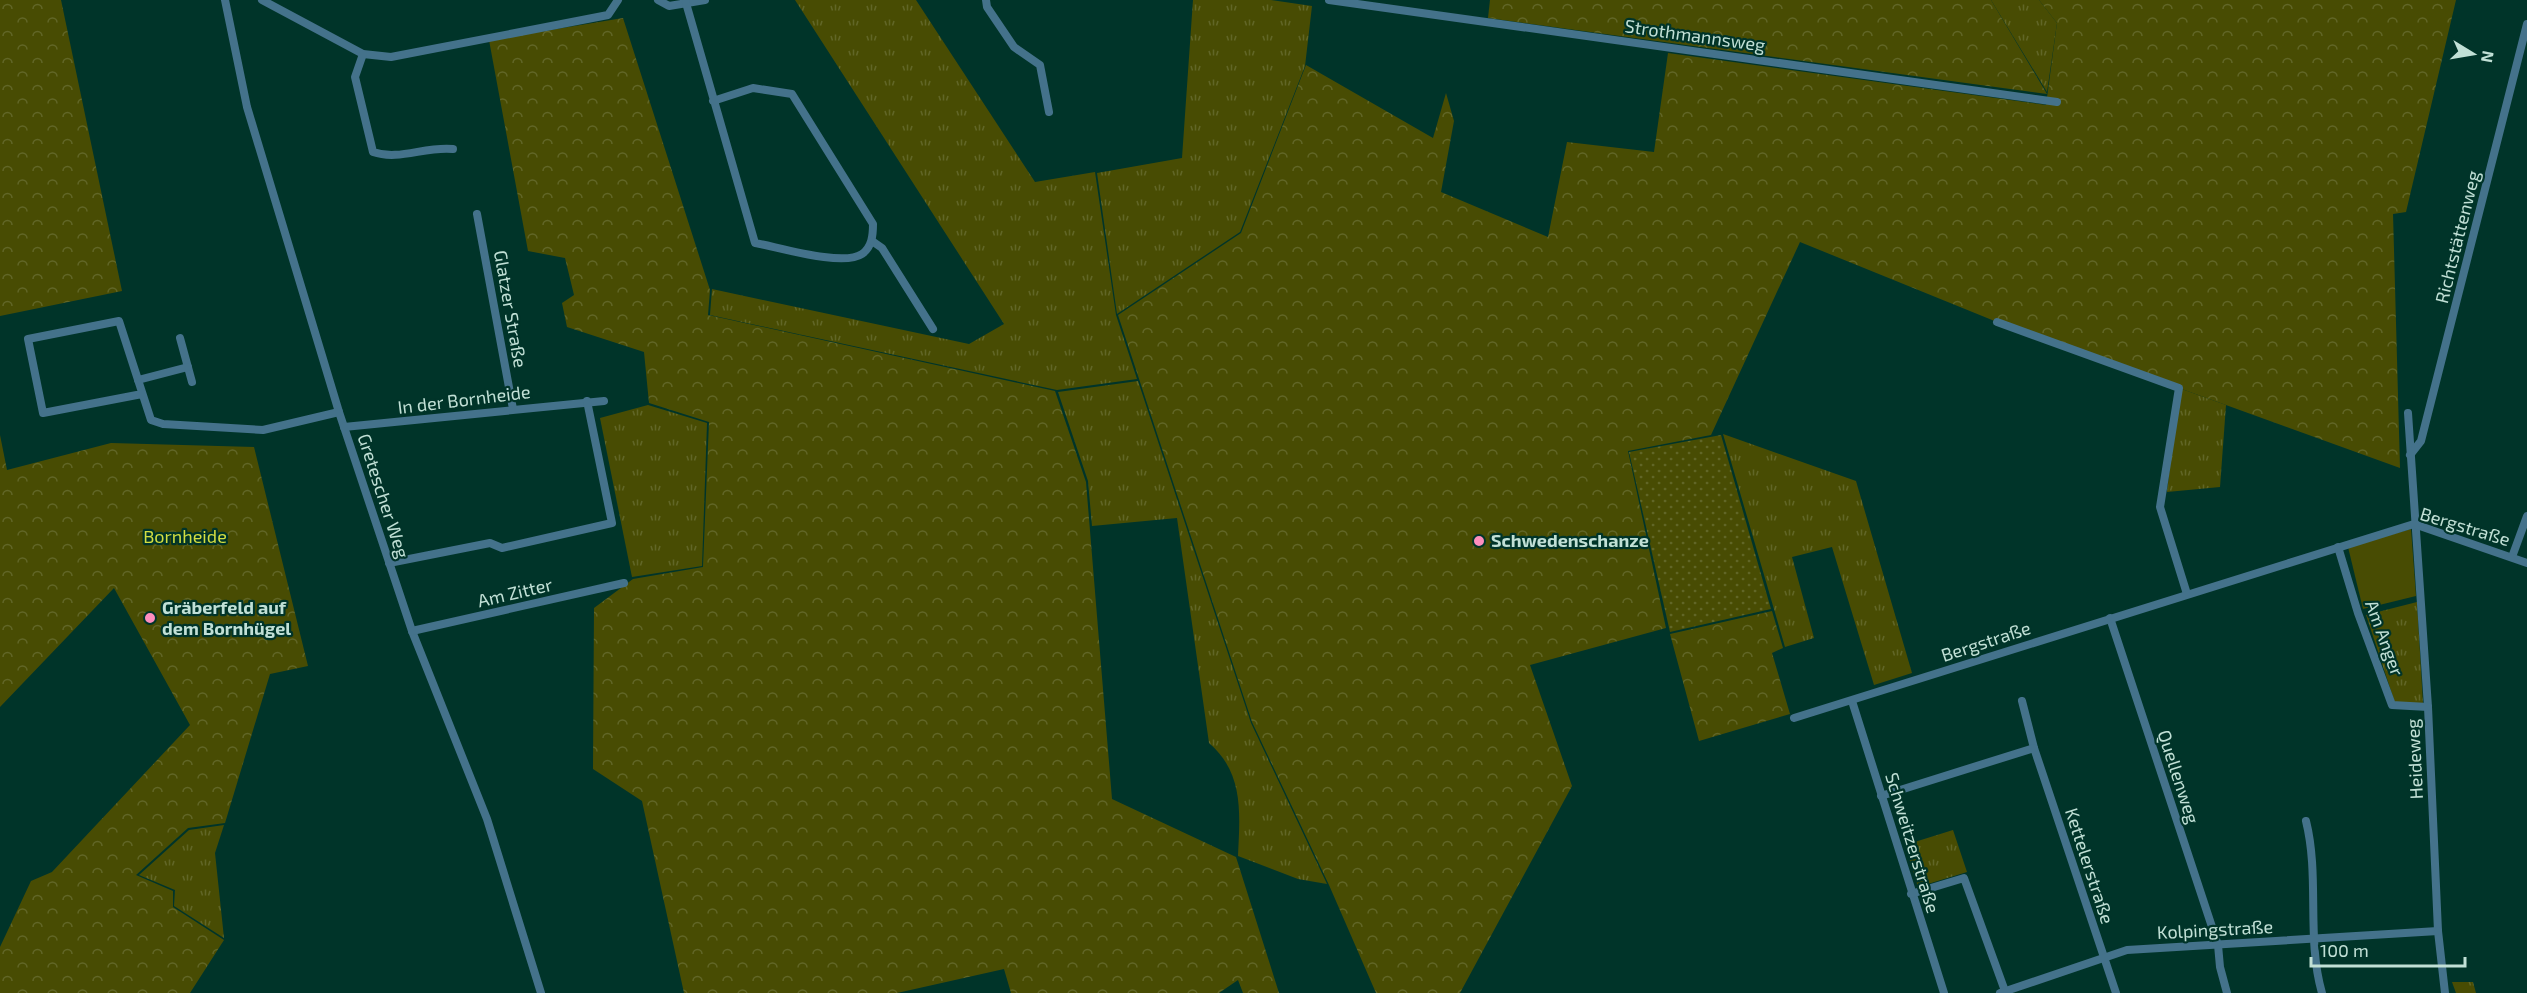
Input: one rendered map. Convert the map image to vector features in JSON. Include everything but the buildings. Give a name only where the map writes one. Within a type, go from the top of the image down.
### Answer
[{"type":"street","name":"Gretescher Weg","points":[[225,0],[247,107],[344,428],[412,631],[487,819],[541,993]]},
{"type":"street","points":[[262,0],[363,54],[391,57],[608,15],[618,0]]},
{"type":"street","points":[[658,0],[669,6],[705,0]]},
{"type":"street","points":[[986,0],[987,7],[1014,47],[1040,65],[1049,112]]},
{"type":"street","name":"Strothmannsweg","points":[[1329,0],[2056,102]]},
{"type":"street","points":[[686,3],[713,100],[755,243],[844,260],[862,254],[872,241],[873,224],[792,94],[753,88],[713,100]]},
{"type":"street","name":"Richtstättenweg","points":[[2410,454],[2421,441],[2527,24]]},
{"type":"street","points":[[363,54],[355,77],[373,152],[387,157],[438,148],[453,149]]},
{"type":"street","name":"Glatzer Straße","points":[[477,214],[513,409]]},
{"type":"street","points":[[872,241],[882,248],[933,329]]},
{"type":"street","points":[[142,394],[43,413],[28,339],[119,321],[151,420],[163,424],[263,430],[339,412]]},
{"type":"street","points":[[1997,322],[2179,388],[2160,507],[2187,594]]},
{"type":"street","points":[[180,338],[192,382]]},
{"type":"street","points":[[138,380],[188,367]]},
{"type":"street","points":[[389,563],[490,543],[502,549],[612,523],[587,401]]},
{"type":"street","name":"In der Bornheide","points":[[344,428],[604,401]]},
{"type":"street","points":[[2408,413],[2414,524]]},
{"type":"street","points":[[2512,557],[2527,516]]},
{"type":"street","name":"Bergstraße","points":[[1794,718],[2414,524],[2527,563]]},
{"type":"street","name":"Heideweg","points":[[2414,524],[2427,707],[2438,931],[2445,993]]},
{"type":"street","name":"Am Anger","points":[[2338,547],[2358,613],[2392,705],[2427,707]]},
{"type":"street","name":"Am Zitter","points":[[412,631],[624,583]]},
{"type":"street","name":"Quellenweg","points":[[2110,618],[2218,945],[2220,967],[2227,993]]},
{"type":"street","name":"Schweitzerstraße","points":[[1852,701],[1944,993]]},
{"type":"street","name":"Kettelerstraße","points":[[2022,701],[2034,748],[2116,993]]},
{"type":"street","points":[[1881,796],[2034,748]]},
{"type":"street","points":[[2306,821],[2312,846],[2316,939],[2322,993]]},
{"type":"street","points":[[1911,894],[1964,878],[2002,992]]},
{"type":"street","name":"Kolpingstraße","points":[[2002,992],[2127,950],[2438,931]]},
{"type":"green space","points":[[0,0],[61,0],[122,291],[0,316]]},
{"type":"green space","points":[[795,0],[916,0],[1035,182],[1095,172],[1116,315],[1137,379],[1057,390],[710,315],[712,289],[969,344],[1004,324]]},
{"type":"green space","points":[[1193,0],[1271,0],[1312,6],[1305,66],[1240,232],[1117,314],[1097,173],[1182,158]]},
{"type":"green space","points":[[1490,0],[1991,0],[2047,94],[1488,18]]},
{"type":"green space","points":[[1991,0],[2039,0],[2057,23],[2047,92]]},
{"type":"green space","points":[[2039,0],[2456,0],[2406,212],[2393,214],[2400,468],[1997,322],[1800,242],[1711,435],[1628,451],[1666,628],[1530,665],[1572,786],[1460,993],[1376,993],[1329,885],[1252,722],[1118,315],[1241,233],[1306,65],[1433,138],[1446,93],[1454,121],[1441,192],[1548,237],[1567,142],[1654,152],[1668,53],[2046,105],[2057,23]]},
{"type":"green space","points":[[623,18],[710,290],[708,315],[1055,391],[1086,482],[1112,799],[1236,857],[1279,993],[1243,993],[1238,980],[1219,993],[1011,993],[1004,969],[897,993],[684,993],[642,801],[593,769],[594,608],[633,579],[703,567],[709,422],[649,403],[644,352],[567,327],[562,303],[574,295],[565,258],[528,251],[489,40]]},
{"type":"green space","points":[[1138,381],[1251,723],[1327,884],[1298,879],[1238,856],[1237,795],[1229,767],[1209,743],[1177,518],[1092,526],[1088,481],[1058,392]]},
{"type":"green space","points":[[2179,388],[2226,405],[2220,487],[2167,492]]},
{"type":"green space","points":[[648,405],[707,423],[702,566],[632,577],[600,418]]},
{"type":"green space","points":[[1723,434],[1856,481],[1912,673],[1874,685],[1832,547],[1792,557],[1814,638],[1785,647]]},
{"type":"green space","name":"Bornheide","points":[[0,435],[7,470],[111,443],[254,447],[308,666],[270,674],[225,823],[188,828],[136,875],[173,891],[173,907],[224,940],[190,993],[0,993],[0,947],[31,881],[52,872],[190,725],[114,588],[0,707]]},
{"type":"green space","points":[[1721,435],[1771,609],[1670,632],[1629,452]]},
{"type":"green space","points":[[2411,529],[2416,596],[2363,609],[2348,547]]},
{"type":"green space","points":[[2417,602],[2423,704],[2395,703],[2366,615]]},
{"type":"green space","points":[[1772,611],[1783,648],[1772,653],[1790,714],[1699,741],[1670,634]]},
{"type":"green space","points":[[224,825],[215,853],[224,938],[174,906],[175,890],[139,875],[189,830]]},
{"type":"green space","points":[[1953,830],[1967,872],[1918,887],[1905,845]]},
{"type":"green space","points":[[2452,982],[2473,982],[2476,993],[2456,993]]},
{"type":"place","name":"Schwedenschanze","points":[[1479,541]]},
{"type":"place","name":"Gräberfeld auf dem Bornhügel","points":[[150,618]]}]
